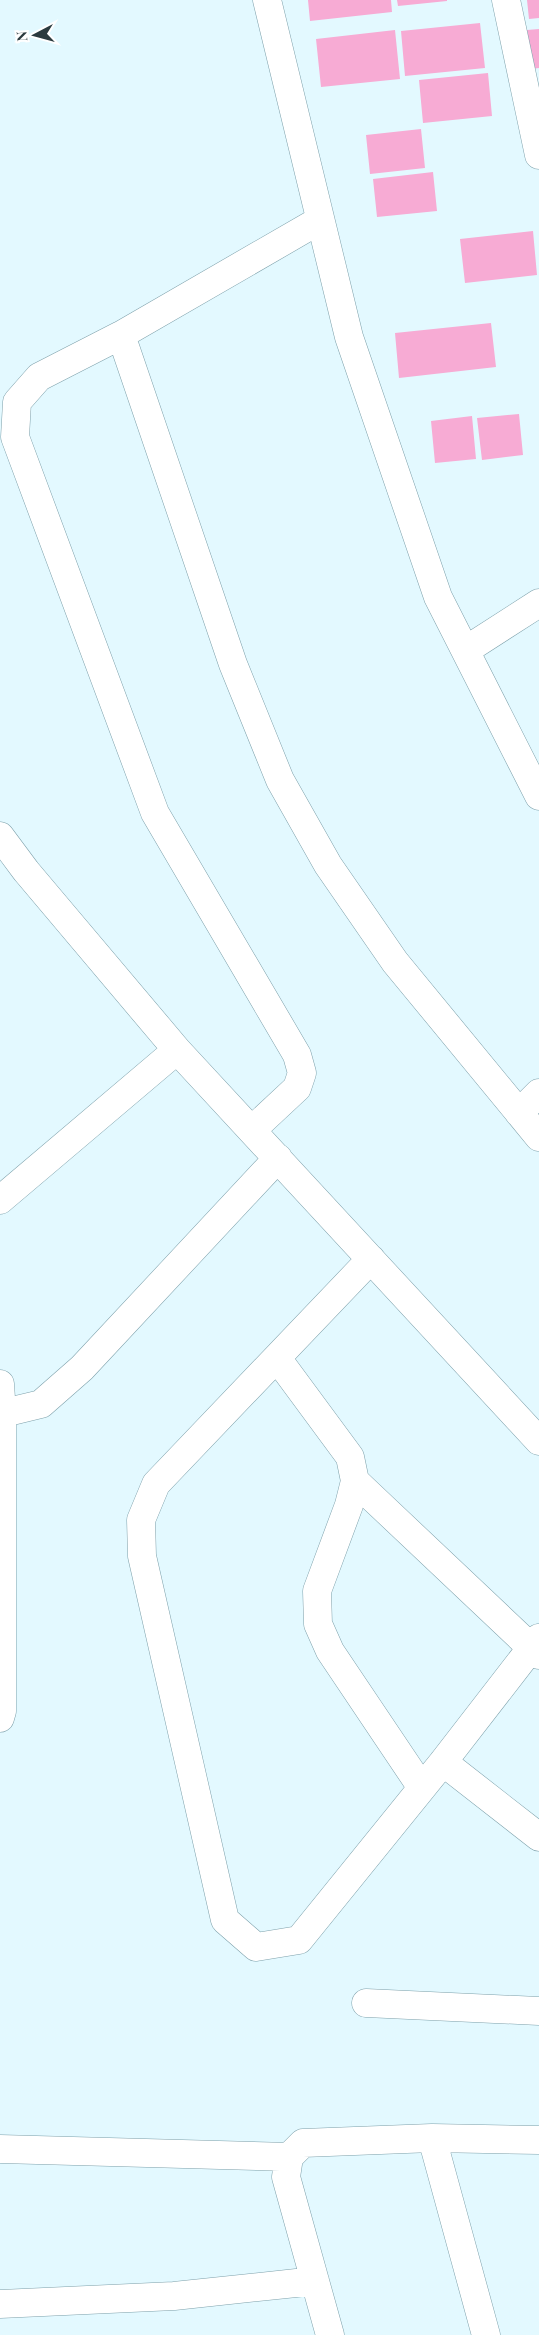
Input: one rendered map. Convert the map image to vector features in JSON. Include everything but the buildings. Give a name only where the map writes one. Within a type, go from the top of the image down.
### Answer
[{"type":"street","points":[[267,0],[349,337],[438,597],[539,796]]},
{"type":"street","points":[[506,0],[539,155]]},
{"type":"street","points":[[252,1130],[297,1088],[302,1073],[296,1055],[155,813],[15,437],[8,410],[39,377],[121,336],[320,220]]},
{"type":"street","points":[[121,336],[233,664],[280,780],[328,865],[395,962],[539,1137]]},
{"type":"street","points":[[466,650],[539,604]]},
{"type":"street","points":[[0,836],[26,871],[177,1050],[539,1441]]},
{"type":"street","points":[[0,875],[26,871]]},
{"type":"street","points":[[0,1200],[177,1050]]},
{"type":"street","points":[[519,1113],[539,1093]]},
{"type":"street","points":[[1,1414],[40,1404],[82,1368],[278,1158]]},
{"type":"street","points":[[355,1481],[536,1647],[299,1940],[256,1947],[225,1920],[142,1556],[141,1520],[156,1484],[371,1259]]},
{"type":"street","points":[[277,1358],[350,1457],[355,1481],[349,1505],[317,1591],[318,1624],[330,1651],[422,1788]]},
{"type":"street","points":[[0,1384],[2,1711],[0,1718]]},
{"type":"street","points":[[443,1762],[539,1837]]},
{"type":"street","points":[[366,2003],[539,2011]]},
{"type":"street","points":[[432,2138],[486,2335]]},
{"type":"street","points":[[330,2335],[286,2177],[289,2157],[303,2144],[432,2138],[539,2140]]},
{"type":"street","points":[[0,2149],[289,2157]]},
{"type":"street","points":[[0,2304],[174,2296],[315,2281]]}]
